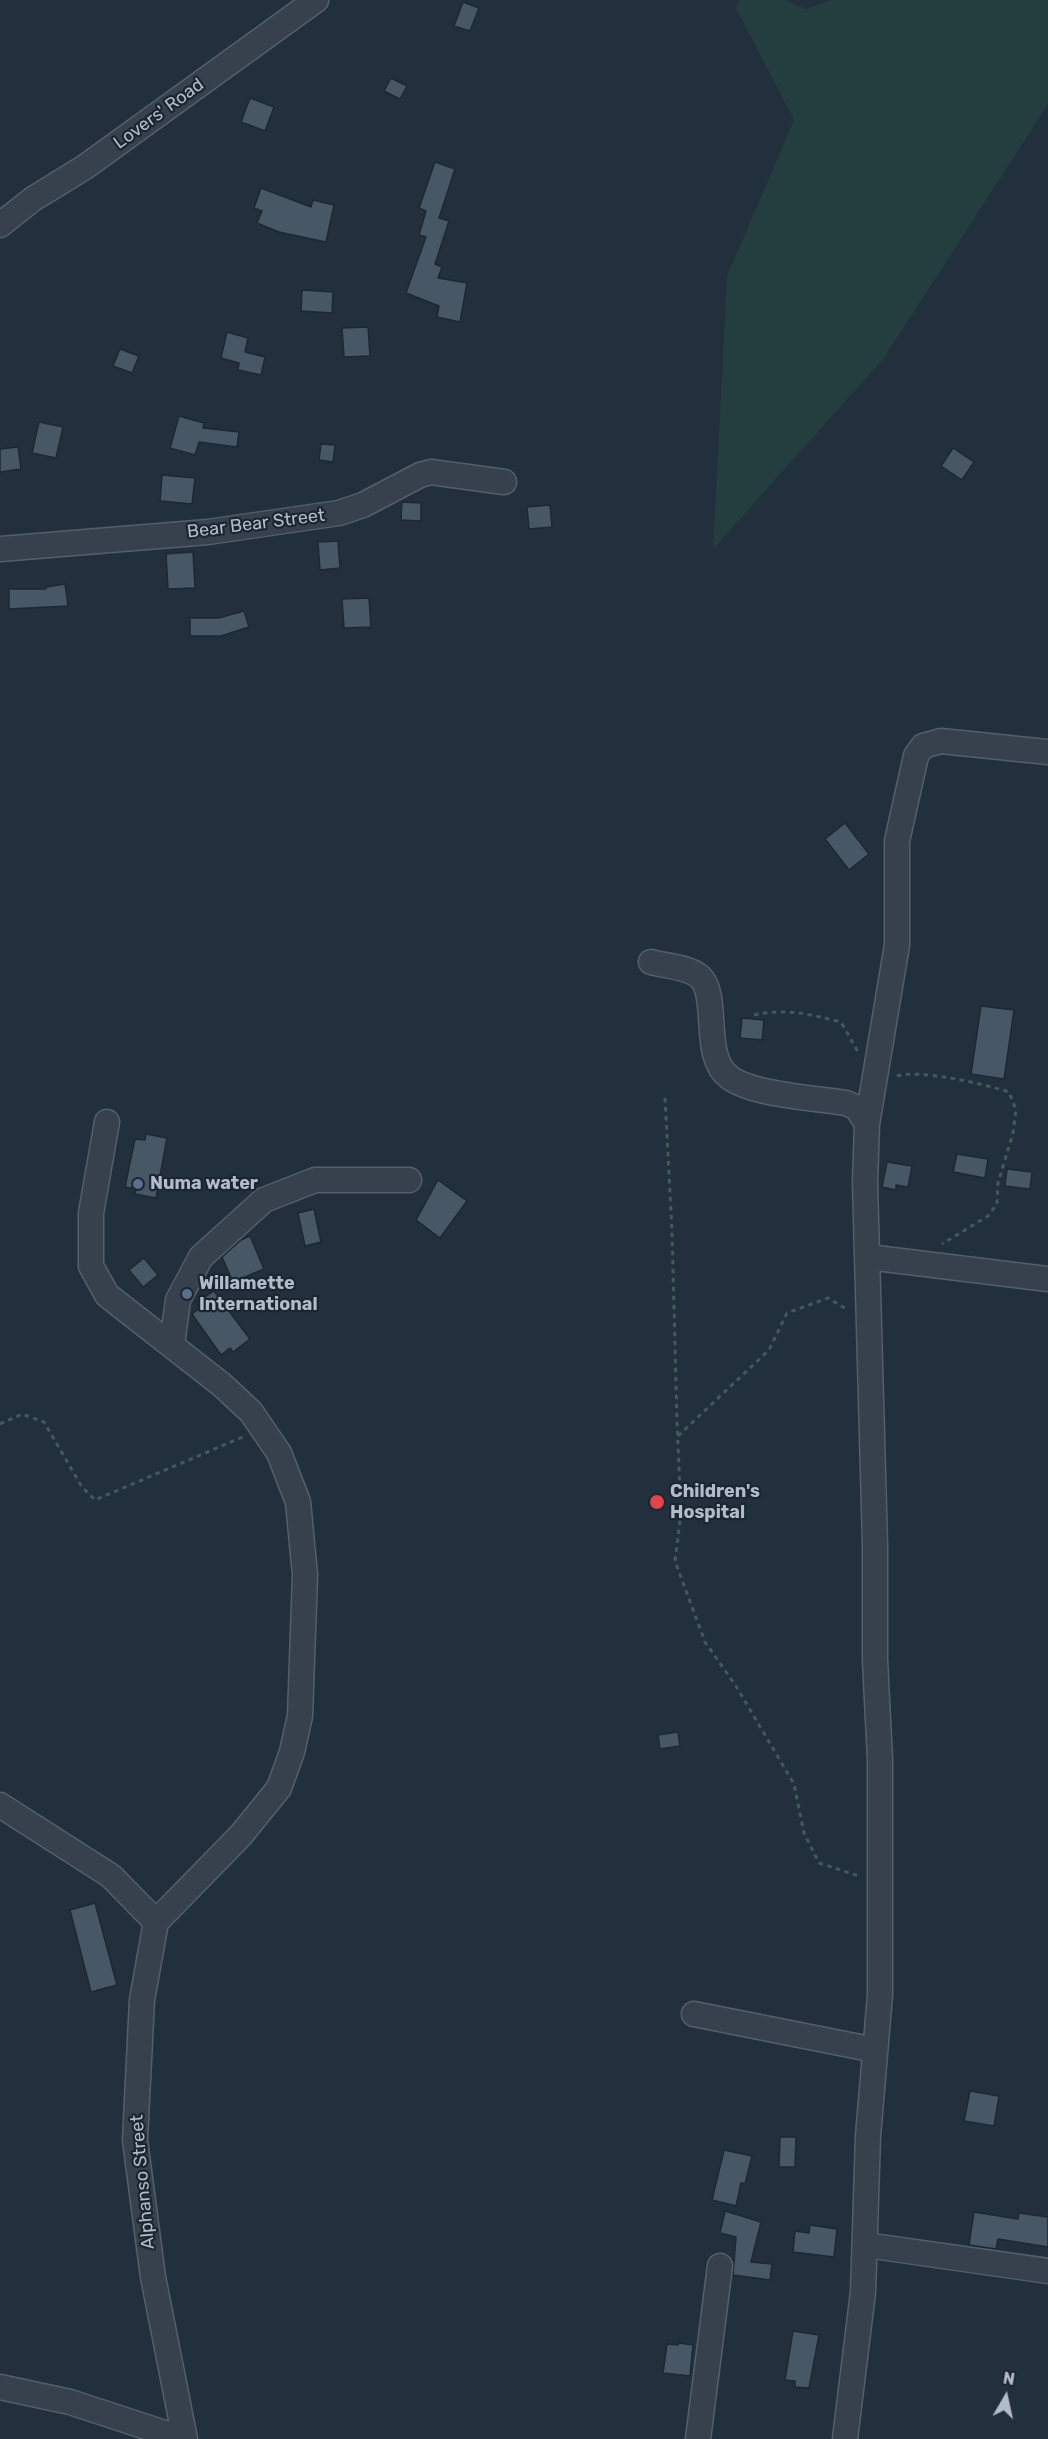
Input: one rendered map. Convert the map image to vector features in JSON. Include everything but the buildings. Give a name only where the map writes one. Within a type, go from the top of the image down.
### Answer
[{"type":"street","name":"Lovers' Road","points":[[0,225],[33,200],[85,167],[316,0]]},
{"type":"street","name":"Bear Bear Street","points":[[0,549],[208,532],[339,513],[363,505],[420,475],[431,472],[504,482]]},
{"type":"street","points":[[845,2439],[855,2366],[866,2245],[868,2136],[880,1995],[881,1883],[865,1182],[867,1124],[897,945],[897,841],[916,756],[923,746],[941,741],[1048,752]]},
{"type":"street","points":[[651,962],[688,972],[700,978],[708,992],[712,1040],[719,1062],[731,1079],[749,1088],[846,1104],[857,1108],[867,1124]]},
{"type":"street","points":[[0,1805],[111,1876],[156,1922],[241,1835],[279,1788],[292,1752],[298,1725],[305,1575],[298,1502],[279,1453],[244,1405],[107,1294],[91,1266],[91,1213],[106,1122]]},
{"type":"street","points":[[172,1346],[178,1300],[201,1257],[264,1200],[315,1180],[409,1180]]},
{"type":"street","points":[[868,1257],[1048,1279]]},
{"type":"street","name":"Alphanso Street","points":[[156,1922],[142,2000],[135,2140],[140,2194],[153,2277],[184,2439]]},
{"type":"street","points":[[693,2014],[876,2050]]},
{"type":"street","points":[[866,2245],[1048,2271]]},
{"type":"street","points":[[698,2439],[720,2266]]},
{"type":"street","points":[[0,2387],[70,2402],[184,2439]]},
{"type":"path","points":[[754,1014],[777,1010],[807,1013],[841,1022],[874,1079],[899,1075],[934,1076],[987,1085],[1009,1092],[1016,1110],[1013,1133],[998,1183],[997,1204],[988,1216],[914,1261]]},
{"type":"path","points":[[664,1098],[672,1231],[681,1513],[675,1562],[705,1642],[736,1686],[794,1784],[804,1833],[819,1863],[881,1883]]},
{"type":"path","points":[[677,1437],[770,1350],[787,1313],[828,1298],[870,1324]]},
{"type":"path","points":[[0,1424],[21,1414],[44,1422],[82,1487],[95,1500],[263,1429]]},
{"type":"green space","points":[[740,0],[786,0],[805,9],[831,0],[1048,0],[1048,104],[884,358],[713,549],[727,276],[794,120],[736,8]]},
{"type":"place","name":"Numa water","points":[[138,1184]]},
{"type":"place","name":"Willamette International","points":[[187,1294]]},
{"type":"place","name":"Children's Hospital","points":[[657,1502]]}]
